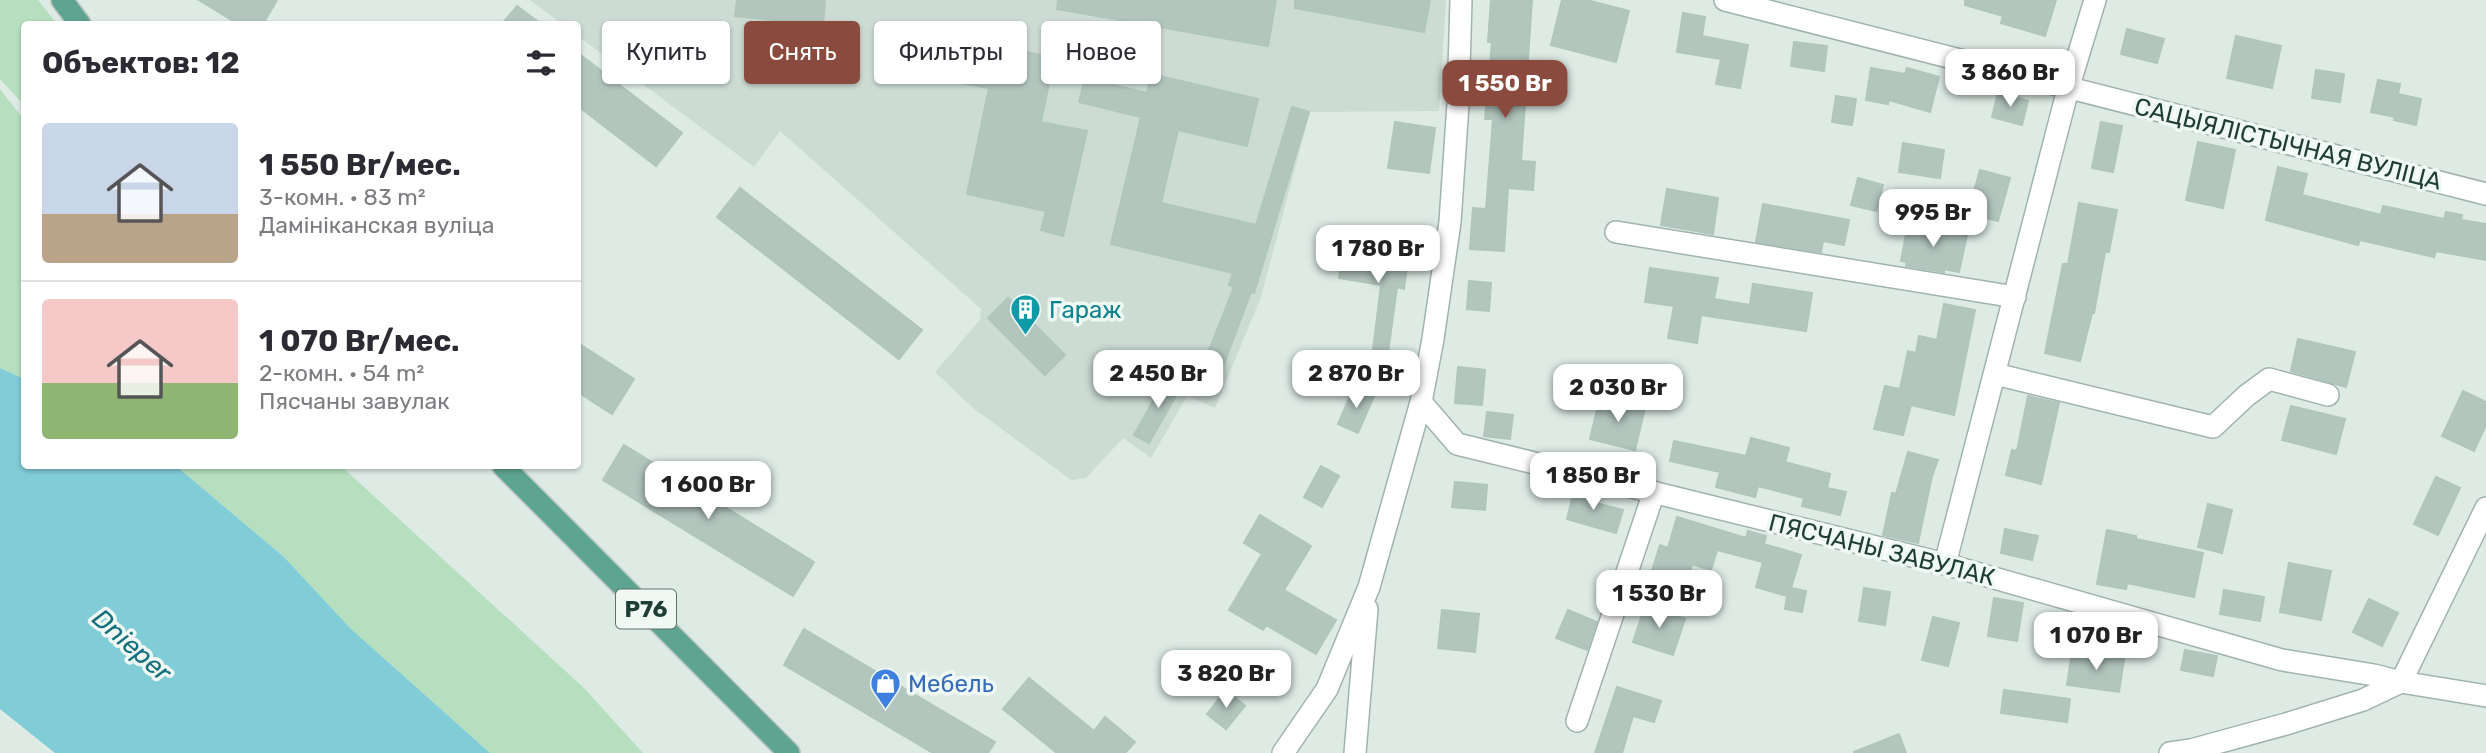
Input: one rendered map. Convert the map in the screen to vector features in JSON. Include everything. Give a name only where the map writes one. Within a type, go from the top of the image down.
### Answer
[{"type":"main road","points":[[62,0],[78,21]]},
{"type":"main road","name":"Р76","points":[[506,469],[789,753]]},
{"type":"street","points":[[1283,753],[1327,689],[1369,587],[1421,402],[1450,222],[1458,104],[1461,0]]},
{"type":"street","name":"САЦЫЯЛІСТЫЧНАЯ ВУЛІЦА","points":[[1725,0],[2486,194]]},
{"type":"street","points":[[1945,564],[2068,89],[2095,0]]},
{"type":"street","points":[[1616,232],[2015,298]]},
{"type":"street","points":[[1995,374],[2213,427],[2269,379],[2328,395]]},
{"type":"street","name":"ПЯСЧАНЫ ЗАВУЛАК","points":[[1421,402],[1457,444],[1945,564],[2282,660],[2486,696]]},
{"type":"street","points":[[1577,721],[1654,492]]},
{"type":"street","points":[[2170,753],[2192,750],[2286,724],[2363,700],[2400,682],[2486,508]]},
{"type":"street","points":[[1355,753],[1369,587]]},
{"type":"shaded area","points":[[530,0],[1446,0],[1439,111],[1310,112],[1261,297],[1215,408],[1187,396],[1151,458],[1123,438],[1086,478],[1071,480],[973,408],[935,372],[980,320],[981,309],[780,131],[754,167],[642,84],[730,84],[730,21],[602,21],[602,54],[581,38],[581,21],[558,21]]},
{"type":"green space","points":[[0,0],[38,0],[55,21],[21,21],[21,102],[0,79]]},
{"type":"green space","points":[[0,89],[21,116],[21,378],[0,368]]},
{"type":"green space","points":[[180,469],[344,469],[584,688],[643,753],[490,753],[351,629],[284,557]]},
{"type":"water","name":"Dnieper","points":[[0,368],[21,378],[21,469],[180,469],[284,557],[351,629],[490,753],[55,753],[0,709]]},
{"type":"building","points":[[199,0],[277,0],[265,21],[233,21]]},
{"type":"building","points":[[737,0],[825,0],[823,21],[784,21],[735,16]]},
{"type":"building","points":[[1058,0],[1276,0],[1268,46],[1161,27],[1161,21],[1125,21],[1057,9]]},
{"type":"building","points":[[1295,0],[1430,0],[1424,32],[1295,8]]},
{"type":"building","points":[[1491,0],[1532,0],[1521,161],[1535,162],[1533,190],[1508,188],[1504,251],[1470,249],[1473,208],[1486,209],[1493,119],[1485,119],[1492,42],[1488,42]]},
{"type":"building","points":[[1562,0],[1587,0],[1629,11],[1616,62],[1551,45]]},
{"type":"building","points":[[1965,0],[2056,0],[2045,36],[2001,23],[2003,16],[1965,5]]},
{"type":"building","points":[[517,6],[537,21],[504,21]]},
{"type":"building","points":[[1683,13],[1705,17],[1702,36],[1748,45],[1740,88],[1716,84],[1721,59],[1677,52]]},
{"type":"building","points":[[2127,29],[2164,39],[2157,63],[2121,54]]},
{"type":"building","points":[[2236,36],[2281,46],[2272,88],[2227,78]]},
{"type":"building","points":[[1794,42],[1827,46],[1824,71],[1791,66]]},
{"type":"building","points":[[1027,52],[1041,55],[1041,84],[1049,84],[1041,122],[1087,131],[1063,236],[1041,230],[1046,211],[967,194],[989,88],[967,84],[1027,84]]},
{"type":"building","points":[[581,55],[602,71],[602,84],[618,84],[682,133],[656,166],[581,108]]},
{"type":"building","points":[[1871,68],[1905,74],[1907,68],[1939,77],[1930,112],[1889,100],[1888,104],[1866,100]]},
{"type":"building","points":[[2316,70],[2344,74],[2340,102],[2312,98]]},
{"type":"building","points":[[1161,76],[1258,99],[1247,146],[1178,130],[1161,203],[1256,225],[1292,107],[1309,112],[1254,293],[1251,292],[1212,396],[1194,389],[1234,287],[1229,285],[1233,273],[1111,244],[1141,117],[1079,102],[1084,84],[1110,84],[1147,93],[1149,84],[1161,84]]},
{"type":"building","points":[[2378,80],[2400,84],[2398,94],[2421,99],[2416,125],[2371,112]]},
{"type":"building","points":[[1998,93],[2028,101],[2022,125],[1992,117]]},
{"type":"building","points":[[1836,96],[1856,99],[1852,125],[1832,122]]},
{"type":"building","points":[[1395,122],[1435,128],[1429,173],[1388,168]]},
{"type":"building","points":[[2101,122],[2122,126],[2113,172],[2092,168]]},
{"type":"building","points":[[2198,142],[2235,150],[2223,208],[2186,200]]},
{"type":"building","points":[[1903,143],[1944,150],[1940,178],[1899,172]]},
{"type":"building","points":[[2278,167],[2307,174],[2302,195],[2381,215],[2383,206],[2444,219],[2446,212],[2462,215],[2461,220],[2486,224],[2486,260],[2436,251],[2434,257],[2360,240],[2358,245],[2266,220]]},
{"type":"building","points":[[1980,170],[2010,178],[1998,221],[1968,213]]},
{"type":"building","points":[[1858,178],[1883,185],[1876,211],[1851,205]]},
{"type":"building","points":[[740,188],[922,330],[899,359],[717,217]]},
{"type":"building","points":[[1667,189],[1718,198],[1713,234],[1661,225]]},
{"type":"building","points":[[2079,203],[2117,210],[2109,252],[2105,252],[2094,313],[2080,361],[2045,353],[2063,264],[2068,264]]},
{"type":"building","points":[[1763,204],[1849,220],[1844,245],[1823,241],[1821,252],[1756,242]]},
{"type":"building","points":[[1908,223],[1967,235],[1959,272],[1906,266],[1907,262],[1901,261]]},
{"type":"building","points":[[1345,244],[1409,254],[1404,289],[1397,287],[1387,360],[1372,358],[1381,285],[1339,278]]},
{"type":"building","points":[[1650,268],[1718,278],[1714,299],[1750,305],[1753,284],[1812,293],[1806,331],[1701,315],[1697,343],[1668,338],[1674,306],[1645,302]]},
{"type":"building","points":[[1469,281],[1491,283],[1489,311],[1467,309]]},
{"type":"building","name":"Гараж","points":[[1008,298],[1065,355],[1045,375],[988,318]]},
{"type":"building","points":[[1944,304],[1975,310],[1954,415],[1911,405],[1903,435],[1874,429],[1885,386],[1900,389],[1908,351],[1916,353],[1919,336],[1937,340]]},
{"type":"building","points":[[2298,339],[2355,352],[2346,387],[2291,371]]},
{"type":"building","points":[[581,345],[634,379],[612,414],[581,394]]},
{"type":"building","points":[[1458,367],[1485,370],[1482,405],[1455,403]]},
{"type":"building","points":[[1167,376],[1182,385],[1149,443],[1134,435]]},
{"type":"building","points":[[1354,387],[1374,396],[1358,433],[1338,424]]},
{"type":"building","points":[[2463,391],[2486,402],[2486,425],[2474,451],[2442,436]]},
{"type":"building","points":[[2028,396],[2059,403],[2041,484],[2006,475],[2012,450],[2017,451]]},
{"type":"building","points":[[1600,398],[1645,408],[1635,450],[1590,439]]},
{"type":"building","points":[[2291,406],[2345,419],[2336,454],[2282,440]]},
{"type":"building","points":[[1487,412],[1513,415],[1510,439],[1484,436]]},
{"type":"building","points":[[1751,438],[1789,448],[1785,462],[1830,474],[1827,488],[1846,492],[1840,515],[1802,506],[1804,498],[1758,486],[1755,497],[1716,487],[1720,472],[1670,461],[1674,441],[1746,456]]},
{"type":"building","points":[[624,445],[814,562],[793,596],[603,480]]},
{"type":"building","points":[[1908,452],[1938,460],[1918,543],[1883,535],[1892,493],[1896,494]]},
{"type":"building","points":[[1321,466],[1339,476],[1322,507],[1304,497]]},
{"type":"building","points":[[2436,477],[2460,488],[2438,535],[2414,524]]},
{"type":"building","points":[[1455,482],[1487,485],[1485,510],[1452,507]]},
{"type":"building","points":[[1575,487],[1591,490],[1588,501],[1623,510],[1616,533],[1567,519]]},
{"type":"building","points":[[2208,504],[2232,510],[2222,553],[2198,547]]},
{"type":"building","points":[[1260,515],[1311,546],[1284,590],[1336,620],[1316,654],[1266,625],[1263,630],[1229,610],[1262,554],[1244,543]]},
{"type":"building","points":[[1677,517],[1746,538],[1748,531],[1766,536],[1764,544],[1801,555],[1791,588],[1806,591],[1802,612],[1785,609],[1787,596],[1756,587],[1763,562],[1717,550],[1711,570],[1692,564],[1686,585],[1651,574],[1660,545],[1668,548]]},
{"type":"building","points":[[2005,529],[2038,536],[2032,560],[2001,553]]},
{"type":"building","points":[[2107,530],[2203,553],[2194,597],[2127,583],[2126,589],[2097,584]]},
{"type":"building","points":[[2289,563],[2331,571],[2321,620],[2280,612]]},
{"type":"building","points":[[1864,588],[1890,592],[1885,625],[1859,621]]},
{"type":"building","points":[[2224,590],[2264,597],[2260,621],[2220,614]]},
{"type":"building","points":[[1994,598],[2023,603],[2017,641],[1988,636]]},
{"type":"building","points":[[2369,599],[2398,613],[2382,646],[2353,632]]},
{"type":"building","points":[[1645,606],[1685,619],[1673,655],[1633,642]]},
{"type":"building","points":[[1442,610],[1479,614],[1475,652],[1438,648]]},
{"type":"building","points":[[1568,610],[1597,622],[1587,650],[1556,638]]},
{"type":"building","points":[[1933,617],[1959,623],[1948,666],[1922,660]]},
{"type":"building","points":[[804,629],[995,742],[988,753],[933,753],[784,665]]},
{"type":"building","points":[[2185,650],[2217,656],[2213,676],[2181,670]]},
{"type":"building","points":[[2072,652],[2124,659],[2119,692],[2067,685]]},
{"type":"building","points":[[1029,678],[1094,731],[1105,717],[1135,742],[1125,753],[1057,753],[1003,709]]},
{"type":"building","points":[[1617,687],[1661,701],[1654,722],[1633,716],[1622,753],[1595,753]]},
{"type":"building","points":[[1226,690],[1245,706],[1226,729],[1207,714]]},
{"type":"building","points":[[2004,690],[2070,699],[2067,722],[2001,713]]},
{"type":"building","points":[[1899,734],[1906,753],[1854,753],[1854,752]]},
{"type":"place","name":"Гараж","points":[[1026,337]]},
{"type":"place","name":"Мебель","points":[[885,711]]}]
